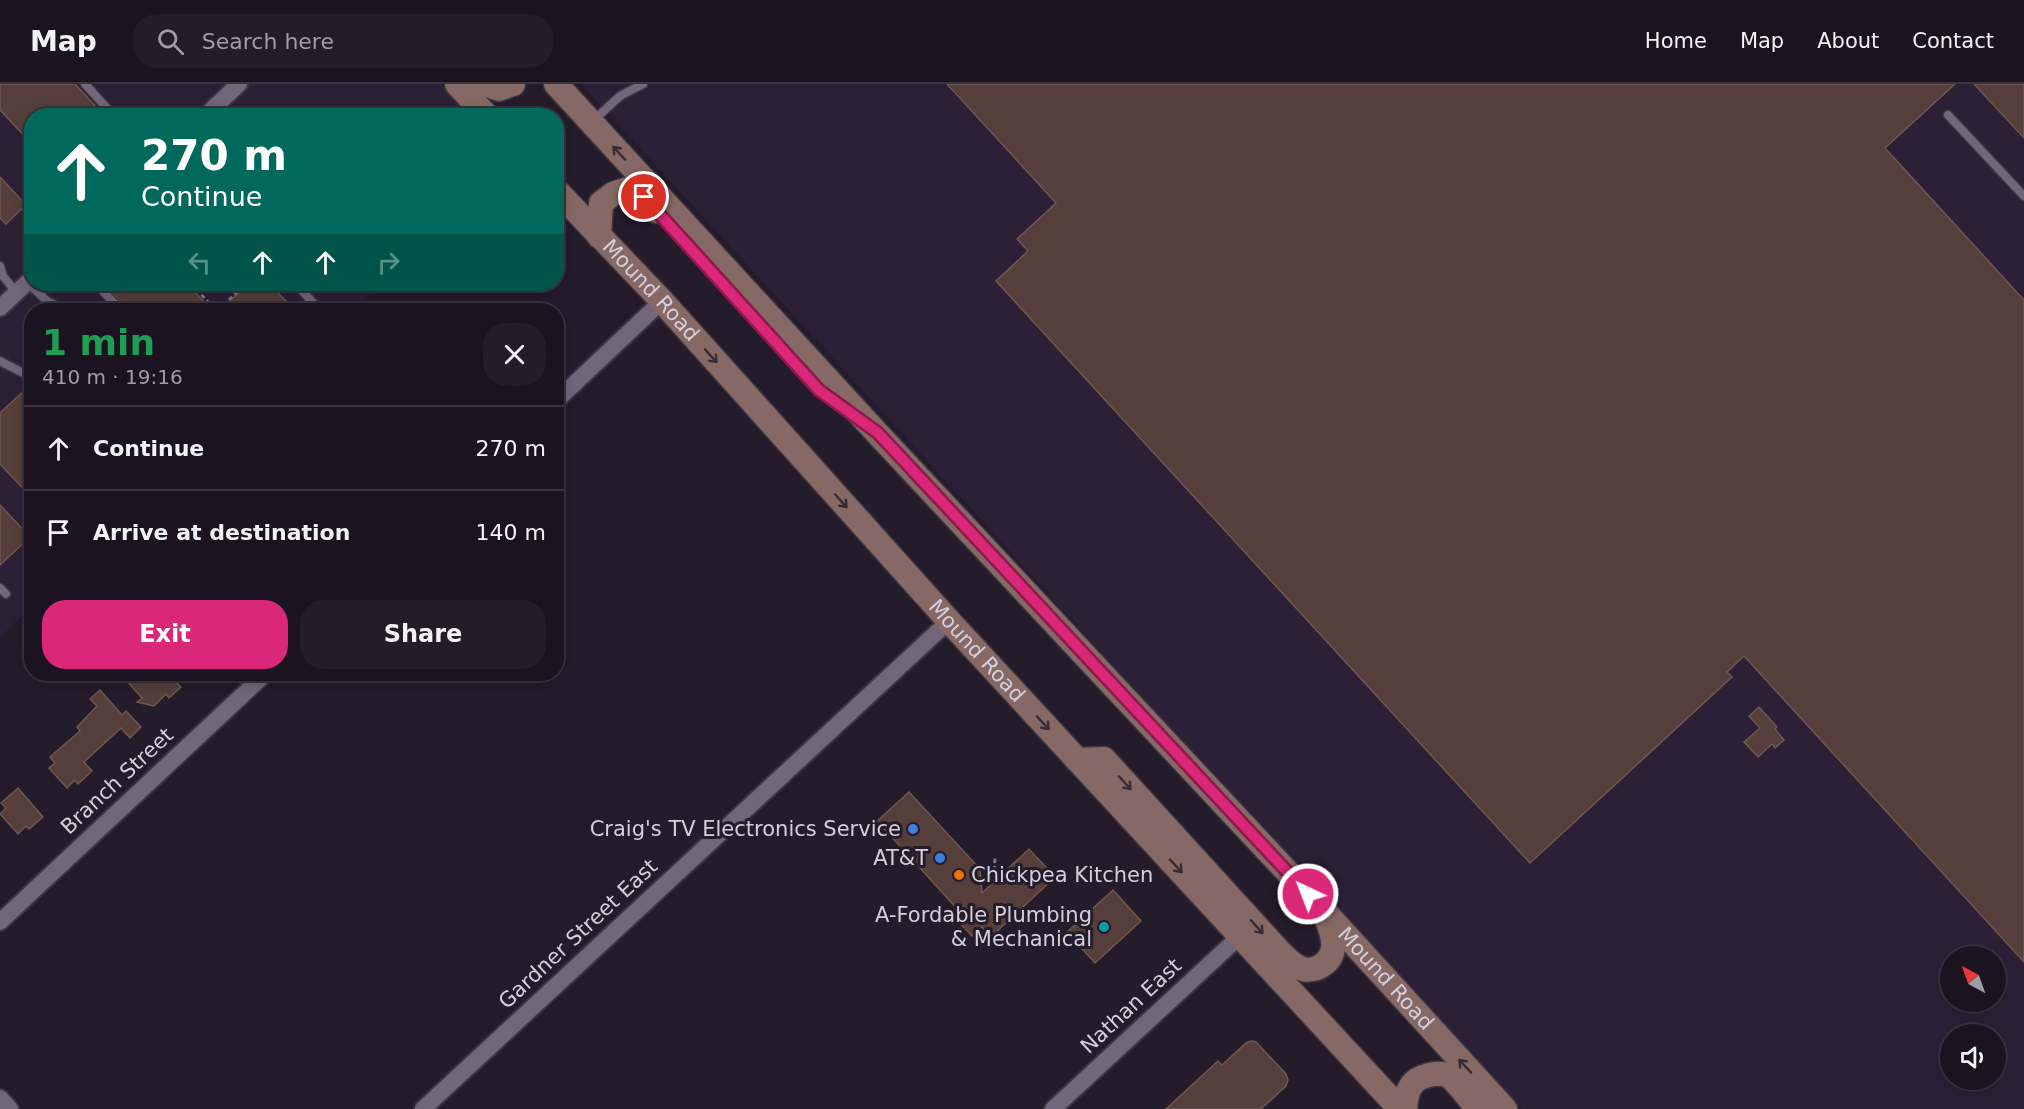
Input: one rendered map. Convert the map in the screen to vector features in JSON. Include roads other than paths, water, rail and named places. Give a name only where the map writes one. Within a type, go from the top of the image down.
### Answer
[{"type":"main road","points":[[457,84],[480,108]]},
{"type":"main road","points":[[485,84],[499,89],[513,84]]},
{"type":"main road","name":"Mound Road","points":[[555,84],[1324,911],[1505,1109]]},
{"type":"main road","points":[[599,236],[602,203],[613,194],[628,189],[644,197],[819,390],[878,433]]},
{"type":"main road","name":"Mound Road","points":[[564,199],[662,301],[949,621],[1400,1109]]},
{"type":"main road","points":[[1077,760],[1104,759],[1280,952],[1293,965],[1304,970],[1324,965],[1332,956],[1334,935],[1324,911]]},
{"type":"main road","points":[[1405,1109],[1410,1086],[1420,1078],[1437,1074],[1449,1077],[1478,1109]]},
{"type":"street","points":[[214,108],[239,84]]},
{"type":"street","points":[[0,308],[24,285]]},
{"type":"street","points":[[564,393],[662,301]]},
{"type":"street","name":"Gardner Street East","points":[[423,1109],[949,621]]},
{"type":"street","name":"Branch Street","points":[[0,922],[258,681]]},
{"type":"street","name":"Nathan East","points":[[1053,1109],[1240,936]]},
{"type":"street","points":[[0,1098],[10,1109]]},
{"type":"lane","points":[[85,84],[107,108]]},
{"type":"lane","points":[[591,122],[620,96],[643,84]]},
{"type":"lane","points":[[1948,116],[2024,196]]},
{"type":"lane","points":[[0,266],[3,276],[24,284]]},
{"type":"lane","points":[[34,291],[50,303]]},
{"type":"lane","points":[[103,291],[114,303]]},
{"type":"lane","points":[[302,291],[313,303]]},
{"type":"lane","points":[[0,361],[24,373]]},
{"type":"place","name":"Craig's TV Electronics Service","points":[[913,829]]},
{"type":"place","name":"AT&T","points":[[940,858]]},
{"type":"place","name":"Chickpea Kitchen","points":[[959,875]]},
{"type":"place","name":"A-Fordable Plumbing & Mechanical","points":[[1104,927]]}]
